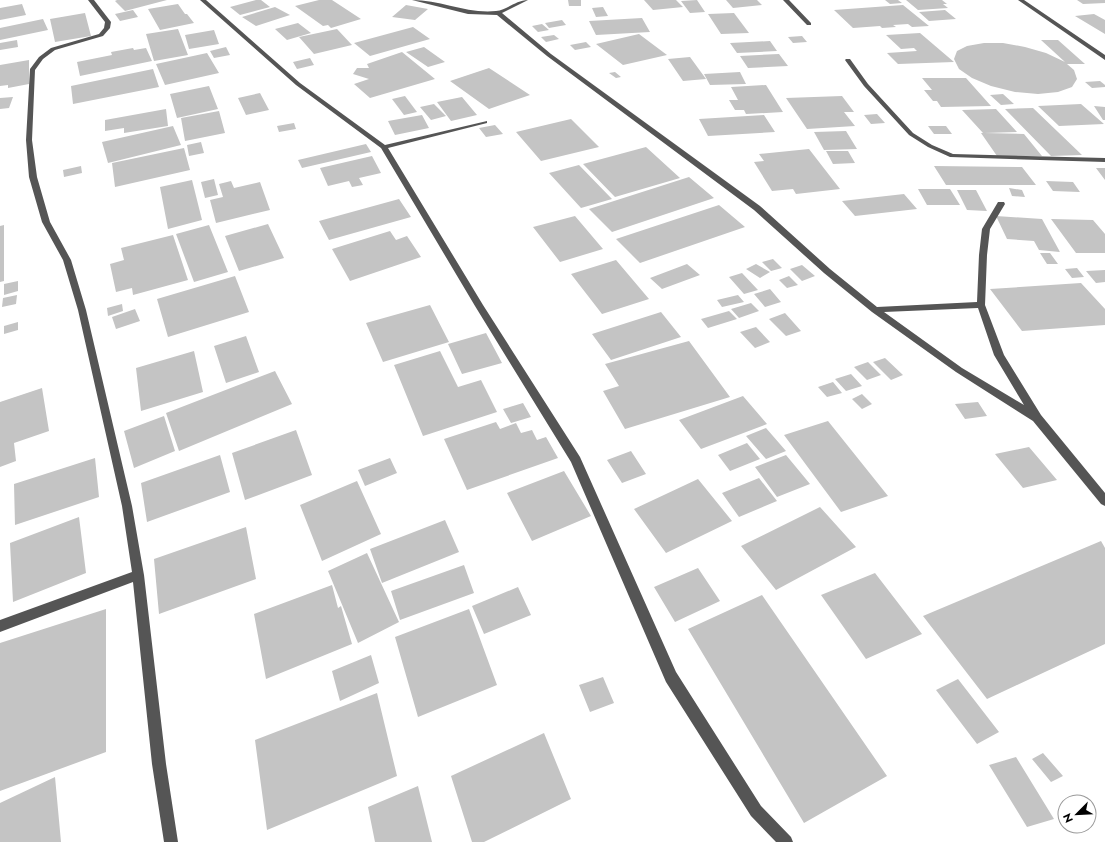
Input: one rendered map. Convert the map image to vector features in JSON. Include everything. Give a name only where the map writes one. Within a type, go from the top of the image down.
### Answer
[{"type":"street","points":[[91,0],[108,22],[108,28],[101,35],[53,49],[41,58],[32,70],[29,140],[33,177],[46,222],[67,260],[82,310],[127,506],[138,575],[159,764],[170,842]]},
{"type":"street","points":[[203,0],[298,84],[384,147],[471,293],[576,460],[671,677],[756,811],[786,842]]},
{"type":"street","points":[[415,0],[468,12],[498,13],[525,0]]},
{"type":"street","points":[[786,0],[810,24]]},
{"type":"street","points":[[1021,0],[1105,58]]},
{"type":"street","points":[[498,13],[549,55],[757,208],[827,271],[875,310],[959,370],[1037,418]]},
{"type":"street","points":[[848,60],[866,85],[911,134],[930,146],[952,156],[1105,160]]},
{"type":"street","points":[[384,147],[485,122]]},
{"type":"street","points":[[1001,204],[986,230],[983,255],[981,305],[999,355],[1037,418],[1105,501]]},
{"type":"street","points":[[875,310],[981,305]]},
{"type":"street","points":[[0,626],[138,575]]},
{"type":"building","points":[[117,0],[167,0],[125,11],[115,1]]},
{"type":"building","points":[[261,0],[270,7],[240,15],[230,7]]},
{"type":"building","points":[[319,0],[332,0],[361,19],[331,28],[328,25],[323,26],[295,6]]},
{"type":"building","points":[[568,0],[581,0],[581,6],[569,6]]},
{"type":"building","points":[[644,0],[676,0],[683,7],[653,10]]},
{"type":"building","points":[[697,0],[705,12],[690,13],[681,1]]},
{"type":"building","points":[[726,0],[757,0],[762,5],[733,8]]},
{"type":"building","points":[[885,0],[898,0],[902,3],[890,4]]},
{"type":"building","points":[[906,0],[942,0],[947,4],[943,4],[948,8],[918,10]]},
{"type":"building","points":[[1077,0],[1105,0],[1105,3],[1083,4]]},
{"type":"building","points":[[22,4],[26,15],[0,20],[0,8]]},
{"type":"building","points":[[178,4],[194,23],[160,30],[148,9]]},
{"type":"building","points":[[406,5],[428,9],[415,20],[392,17]]},
{"type":"building","points":[[903,5],[929,26],[912,27],[908,24],[893,25],[896,27],[882,28],[880,26],[853,28],[834,10]]},
{"type":"building","points":[[275,7],[290,15],[256,26],[242,17]]},
{"type":"building","points":[[603,7],[608,16],[596,17],[592,8]]},
{"type":"building","points":[[133,10],[138,17],[120,21],[115,14]]},
{"type":"building","points":[[945,10],[956,19],[929,21],[919,12]]},
{"type":"building","points":[[85,13],[91,36],[55,42],[50,19]]},
{"type":"building","points":[[734,13],[749,33],[721,34],[708,14]]},
{"type":"building","points":[[1094,14],[1105,20],[1105,34],[1075,16]]},
{"type":"building","points":[[642,18],[650,32],[596,35],[589,21]]},
{"type":"building","points":[[43,19],[48,30],[0,40],[0,28]]},
{"type":"building","points":[[562,20],[566,25],[549,28],[545,23]]},
{"type":"building","points":[[298,23],[311,33],[287,40],[275,29]]},
{"type":"building","points":[[542,24],[549,30],[538,32],[532,26]]},
{"type":"building","points":[[413,27],[430,39],[370,56],[354,43]]},
{"type":"building","points":[[178,29],[188,55],[154,61],[146,34]]},
{"type":"building","points":[[337,29],[352,45],[314,54],[299,37]]},
{"type":"building","points":[[214,30],[219,44],[189,49],[185,35]]},
{"type":"building","points":[[920,33],[954,62],[898,64],[887,53],[917,51],[914,48],[901,49],[886,35]]},
{"type":"building","points":[[639,34],[667,55],[623,65],[596,44]]},
{"type":"building","points":[[554,35],[559,39],[546,42],[541,37]]},
{"type":"building","points":[[802,36],[807,42],[793,43],[788,37]]},
{"type":"building","points":[[17,40],[18,47],[0,50],[0,43]]},
{"type":"building","points":[[1041,40],[1058,40],[1085,64],[1067,64],[1074,70],[1077,79],[1072,87],[1058,92],[1038,94],[1015,92],[991,86],[972,78],[959,69],[954,59],[957,51],[967,46],[984,43],[1003,43],[1046,53],[1065,62]]},
{"type":"building","points":[[770,41],[777,51],[737,53],[730,43]]},
{"type":"building","points":[[586,42],[591,47],[575,50],[570,45]]},
{"type":"building","points":[[226,47],[230,55],[214,58],[210,51]]},
{"type":"building","points":[[424,47],[445,62],[428,67],[406,52]]},
{"type":"building","points":[[133,48],[134,50],[146,48],[152,61],[80,76],[77,62],[112,55],[111,52]]},
{"type":"building","points":[[402,52],[435,79],[370,98],[354,84],[369,79],[353,74],[357,68],[369,68],[367,64]]},
{"type":"building","points":[[207,53],[219,73],[165,85],[156,64]]},
{"type":"building","points":[[779,54],[788,66],[748,68],[740,56]]},
{"type":"building","points":[[690,57],[706,79],[683,81],[668,59]]},
{"type":"building","points":[[310,58],[314,65],[297,69],[293,62]]},
{"type":"building","points":[[29,60],[29,84],[8,88],[8,85],[0,86],[0,65]]},
{"type":"building","points":[[489,68],[530,95],[489,109],[450,81]]},
{"type":"building","points":[[153,69],[159,87],[73,104],[71,86]]},
{"type":"building","points":[[615,72],[621,77],[616,78],[609,73]]},
{"type":"building","points":[[740,72],[746,84],[710,85],[704,74]]},
{"type":"building","points":[[922,78],[966,78],[991,106],[941,107],[937,101],[933,101],[924,90],[932,90]]},
{"type":"building","points":[[1100,81],[1105,85],[1105,87],[1092,88],[1085,82]]},
{"type":"building","points":[[766,85],[783,112],[746,114],[744,110],[735,110],[729,100],[738,100],[731,87]]},
{"type":"building","points":[[209,86],[218,109],[177,118],[170,94]]},
{"type":"building","points":[[260,93],[269,110],[246,115],[238,98]]},
{"type":"building","points":[[1003,94],[1014,104],[1001,105],[990,95]]},
{"type":"building","points":[[405,96],[417,112],[404,115],[392,99]]},
{"type":"building","points":[[842,96],[854,112],[844,112],[855,126],[807,129],[786,98]]},
{"type":"building","points":[[13,97],[9,108],[0,109],[0,98]]},
{"type":"building","points":[[462,97],[477,115],[451,121],[437,102]]},
{"type":"building","points":[[434,104],[446,116],[431,120],[420,107]]},
{"type":"building","points":[[1081,104],[1104,124],[1059,126],[1038,106]]},
{"type":"building","points":[[1094,106],[1105,107],[1105,120],[1103,120]]},
{"type":"building","points":[[1033,108],[1082,155],[1051,156],[1005,109]]},
{"type":"building","points":[[166,109],[168,126],[124,133],[124,128],[105,131],[105,120]]},
{"type":"building","points":[[996,109],[1017,132],[984,133],[1024,134],[1042,156],[997,156],[981,133],[983,133],[962,110]]},
{"type":"building","points":[[219,111],[225,133],[185,141],[181,118]]},
{"type":"building","points":[[877,114],[885,123],[871,124],[864,115]]},
{"type":"building","points":[[422,115],[429,128],[395,135],[388,121]]},
{"type":"building","points":[[764,115],[775,132],[708,136],[699,119]]},
{"type":"building","points":[[571,119],[599,147],[541,161],[516,132]]},
{"type":"building","points":[[294,123],[296,129],[279,132],[277,126]]},
{"type":"building","points":[[495,125],[503,134],[486,137],[479,128]]},
{"type":"building","points":[[173,126],[181,145],[108,163],[102,142]]},
{"type":"building","points":[[928,126],[946,126],[952,134],[934,134]]},
{"type":"building","points":[[846,131],[857,149],[824,150],[814,132]]},
{"type":"building","points":[[201,142],[204,153],[189,156],[187,145]]},
{"type":"building","points":[[366,144],[371,152],[302,168],[298,160]]},
{"type":"building","points":[[646,147],[680,178],[615,197],[583,164]]},
{"type":"building","points":[[184,148],[190,170],[115,187],[112,163]]},
{"type":"building","points":[[809,149],[840,189],[796,194],[793,189],[772,191],[754,162],[764,161],[759,154]]},
{"type":"building","points":[[826,151],[848,151],[855,163],[833,164]]},
{"type":"building","points":[[372,156],[381,173],[359,178],[363,185],[352,187],[349,181],[328,186],[320,168]]},
{"type":"building","points":[[579,165],[612,199],[581,208],[549,173]]},
{"type":"building","points":[[81,166],[82,173],[64,177],[63,170]]},
{"type":"building","points":[[934,166],[1022,167],[1036,185],[946,185]]},
{"type":"building","points":[[1096,168],[1105,168],[1105,180]]},
{"type":"building","points":[[689,177],[714,198],[612,232],[589,209]]},
{"type":"building","points":[[214,179],[218,195],[205,198],[201,182]]},
{"type":"building","points":[[192,180],[202,220],[168,229],[160,187]]},
{"type":"building","points":[[231,181],[234,188],[260,182],[270,210],[216,223],[210,200],[223,197],[219,184]]},
{"type":"building","points":[[1046,181],[1073,182],[1080,192],[1053,191]]},
{"type":"building","points":[[1009,188],[1022,190],[1025,197],[1012,196]]},
{"type":"building","points":[[918,189],[950,189],[960,205],[927,205]]},
{"type":"building","points":[[957,190],[976,190],[987,211],[967,210]]},
{"type":"building","points":[[904,194],[917,209],[855,216],[842,201]]},
{"type":"building","points":[[399,199],[411,217],[329,240],[319,221]]},
{"type":"building","points":[[719,205],[745,227],[640,263],[616,239]]},
{"type":"building","points":[[575,216],[603,249],[560,262],[533,227]]},
{"type":"building","points":[[996,216],[1042,219],[1060,252],[1039,250],[1034,241],[1007,239]]},
{"type":"building","points":[[1051,219],[1093,220],[1105,234],[1105,253],[1076,253]]},
{"type":"building","points":[[268,224],[284,258],[239,271],[225,236]]},
{"type":"building","points":[[4,225],[4,281],[0,282],[0,226]]},
{"type":"building","points":[[209,225],[228,272],[194,282],[176,234]]},
{"type":"building","points":[[390,231],[396,240],[407,236],[421,257],[350,281],[332,249]]},
{"type":"building","points":[[173,235],[188,280],[133,295],[132,288],[116,292],[110,264],[124,260],[121,248]]},
{"type":"building","points":[[1040,253],[1050,253],[1058,264],[1047,264]]},
{"type":"building","points":[[773,259],[782,268],[771,271],[762,262]]},
{"type":"building","points":[[616,260],[649,299],[602,314],[571,274]]},
{"type":"building","points":[[687,264],[700,275],[662,289],[650,278]]},
{"type":"building","points":[[756,264],[770,272],[760,278],[746,269]]},
{"type":"building","points":[[802,265],[815,276],[802,281],[790,269]]},
{"type":"building","points":[[1077,268],[1084,277],[1072,278],[1065,269]]},
{"type":"building","points":[[1105,270],[1105,282],[1096,283],[1086,271]]},
{"type":"building","points":[[742,273],[758,290],[744,294],[729,277]]},
{"type":"building","points":[[235,276],[249,312],[168,337],[157,299]]},
{"type":"building","points":[[789,276],[798,285],[787,288],[779,280]]},
{"type":"building","points":[[18,281],[18,291],[4,295],[4,284]]},
{"type":"building","points":[[1081,283],[1105,309],[1105,325],[1022,331],[990,289]]},
{"type":"building","points":[[770,289],[781,302],[765,307],[754,294]]},
{"type":"building","points":[[17,295],[16,304],[2,307],[3,298]]},
{"type":"building","points":[[738,295],[744,302],[722,307],[717,300]]},
{"type":"building","points":[[751,303],[759,311],[739,318],[731,309]]},
{"type":"building","points":[[122,304],[123,311],[108,316],[107,308]]},
{"type":"building","points":[[430,305],[449,342],[383,362],[366,323]]},
{"type":"building","points":[[135,309],[140,321],[116,329],[112,317]]},
{"type":"building","points":[[729,311],[737,319],[708,328],[701,319]]},
{"type":"building","points":[[661,312],[681,337],[611,360],[592,334]]},
{"type":"building","points":[[785,313],[801,331],[786,336],[769,319]]},
{"type":"building","points":[[18,322],[18,330],[4,334],[4,326]]},
{"type":"building","points":[[756,327],[770,342],[755,348],[740,332]]},
{"type":"building","points":[[486,333],[502,363],[462,374],[448,344]]},
{"type":"building","points":[[246,336],[259,372],[226,383],[214,346]]},
{"type":"building","points":[[689,341],[730,397],[625,429],[603,391],[619,386],[605,364]]},
{"type":"building","points":[[194,351],[203,392],[141,411],[136,368]]},
{"type":"building","points":[[440,351],[458,387],[481,380],[497,412],[423,436],[394,365]]},
{"type":"building","points":[[885,358],[903,375],[891,380],[873,362]]},
{"type":"building","points":[[868,362],[881,375],[867,380],[854,367]]},
{"type":"building","points":[[275,371],[292,404],[179,451],[166,413]]},
{"type":"building","points":[[851,374],[862,386],[846,391],[835,379]]},
{"type":"building","points":[[833,382],[842,393],[827,397],[818,387]]},
{"type":"building","points":[[42,388],[49,431],[14,443],[16,461],[0,467],[0,402]]},
{"type":"building","points":[[862,394],[872,404],[862,409],[852,399]]},
{"type":"building","points":[[743,396],[767,424],[701,449],[679,420]]},
{"type":"building","points":[[978,402],[987,416],[965,419],[955,404]]},
{"type":"building","points":[[523,403],[531,417],[511,423],[503,409]]},
{"type":"building","points":[[164,416],[175,451],[134,468],[124,431]]},
{"type":"building","points":[[828,421],[888,496],[841,512],[784,435]]},
{"type":"building","points":[[496,422],[500,429],[516,423],[521,433],[532,430],[537,440],[546,437],[558,458],[467,490],[444,439]]},
{"type":"building","points":[[766,428],[786,451],[766,459],[746,436]]},
{"type":"building","points":[[296,430],[312,475],[245,500],[232,453]]},
{"type":"building","points":[[747,443],[760,459],[730,471],[718,455]]},
{"type":"building","points":[[1029,447],[1057,480],[1023,488],[995,454]]},
{"type":"building","points":[[631,451],[646,474],[622,483],[607,460]]},
{"type":"building","points":[[220,455],[230,492],[147,522],[141,483]]},
{"type":"building","points":[[786,455],[810,484],[777,497],[755,467]]},
{"type":"building","points":[[95,458],[99,497],[15,525],[14,484]]},
{"type":"building","points":[[390,458],[397,473],[365,486],[358,470]]},
{"type":"building","points":[[564,471],[591,516],[532,541],[507,493]]},
{"type":"building","points":[[759,478],[777,501],[739,517],[722,493]]},
{"type":"building","points":[[698,479],[732,521],[666,553],[634,509]]},
{"type":"building","points":[[357,481],[381,534],[322,561],[300,505]]},
{"type":"building","points":[[820,507],[856,547],[776,590],[741,546]]},
{"type":"building","points":[[79,517],[86,573],[13,602],[10,543]]},
{"type":"building","points":[[445,520],[459,552],[382,583],[370,549]]},
{"type":"building","points":[[246,527],[256,579],[159,614],[154,559]]},
{"type":"building","points":[[1101,541],[1105,548],[1105,644],[987,699],[923,616]]},
{"type":"building","points":[[367,553],[399,622],[358,643],[328,571]]},
{"type":"building","points":[[464,565],[474,593],[400,620],[391,591]]},
{"type":"building","points":[[698,568],[720,601],[675,622],[654,587]]},
{"type":"building","points":[[875,573],[922,634],[866,659],[821,595]]},
{"type":"building","points":[[332,585],[338,608],[341,606],[352,644],[266,679],[254,614]]},
{"type":"building","points":[[518,587],[531,615],[484,634],[472,606]]},
{"type":"building","points":[[762,595],[887,776],[804,823],[688,629]]},
{"type":"building","points":[[106,609],[106,752],[0,791],[0,643]]},
{"type":"building","points":[[469,609],[497,685],[418,717],[395,637]]},
{"type":"building","points":[[371,655],[379,683],[340,701],[332,671]]},
{"type":"building","points":[[603,677],[614,703],[590,712],[579,685]]},
{"type":"building","points":[[958,679],[999,732],[977,744],[936,690]]},
{"type":"building","points":[[377,693],[397,776],[267,830],[255,740]]},
{"type":"building","points":[[544,733],[571,799],[484,842],[472,842],[451,776]]},
{"type":"building","points":[[1043,753],[1063,776],[1051,782],[1032,759]]},
{"type":"building","points":[[1016,757],[1054,819],[1027,827],[989,765]]},
{"type":"building","points":[[55,777],[61,842],[0,842],[0,803]]},
{"type":"building","points":[[418,786],[432,842],[375,842],[368,807]]}]
